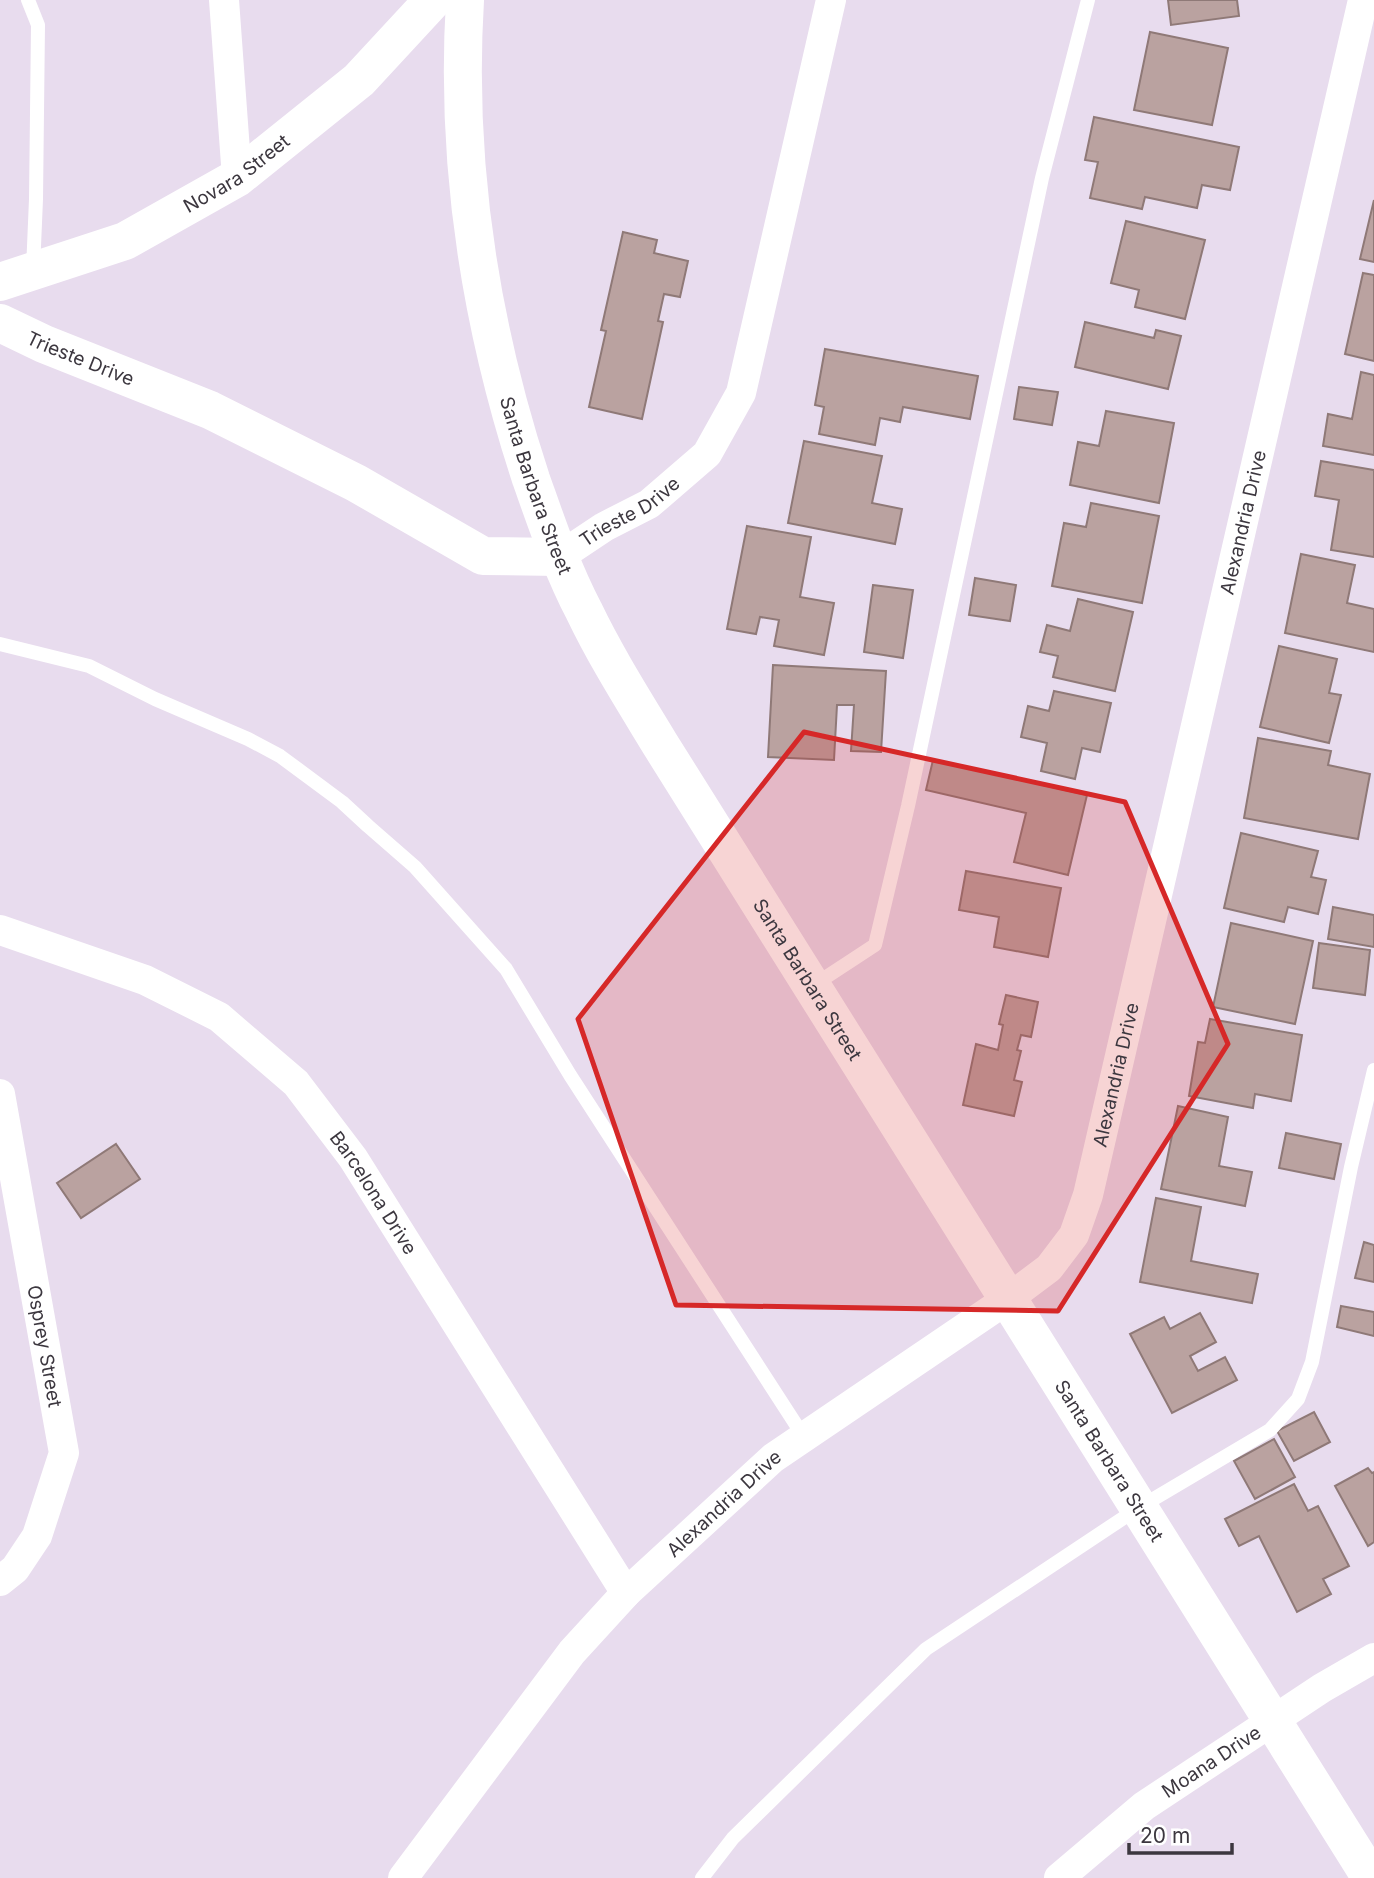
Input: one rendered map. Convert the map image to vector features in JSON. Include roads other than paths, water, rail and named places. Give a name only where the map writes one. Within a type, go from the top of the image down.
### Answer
[{"type":"street","points":[[225,0],[237,178]]},
{"type":"street","name":"Novara Street","points":[[16,277],[125,241],[237,178],[359,80],[433,0]]},
{"type":"street","name":"Santa Barbara Street","points":[[465,0],[464,139],[482,294],[509,408],[559,557],[584,612],[640,711],[1371,1878]]},
{"type":"street","name":"Trieste Drive","points":[[0,323],[44,344],[210,410],[356,483],[483,556],[559,557],[604,527],[649,504],[707,454],[741,393],[831,0]]},
{"type":"street","name":"Alexandria Drive","points":[[403,1878],[572,1652],[626,1593],[773,1458],[1009,1298],[1049,1268],[1074,1235],[1088,1195],[1363,0]]},
{"type":"street","name":"Barcelona Drive","points":[[0,930],[145,980],[219,1017],[296,1083],[353,1158],[626,1593]]},
{"type":"street","name":"Osprey Street","points":[[0,1094],[64,1453],[37,1536],[15,1569],[0,1581]]},
{"type":"street","name":"Moana Drive","points":[[1059,1878],[1144,1806],[1322,1688],[1374,1658]]},
{"type":"lane","points":[[16,277],[36,199],[38,25],[29,0]]},
{"type":"lane","points":[[813,986],[875,945],[914,779],[1042,178],[1087,0]]},
{"type":"lane","points":[[0,644],[89,666],[155,699],[248,738],[280,756],[342,802],[415,867],[506,969],[570,1075],[804,1437]]},
{"type":"lane","points":[[702,1878],[733,1838],[926,1650],[1140,1507],[1270,1430],[1298,1399],[1312,1362],[1351,1167],[1374,1070]]}]
